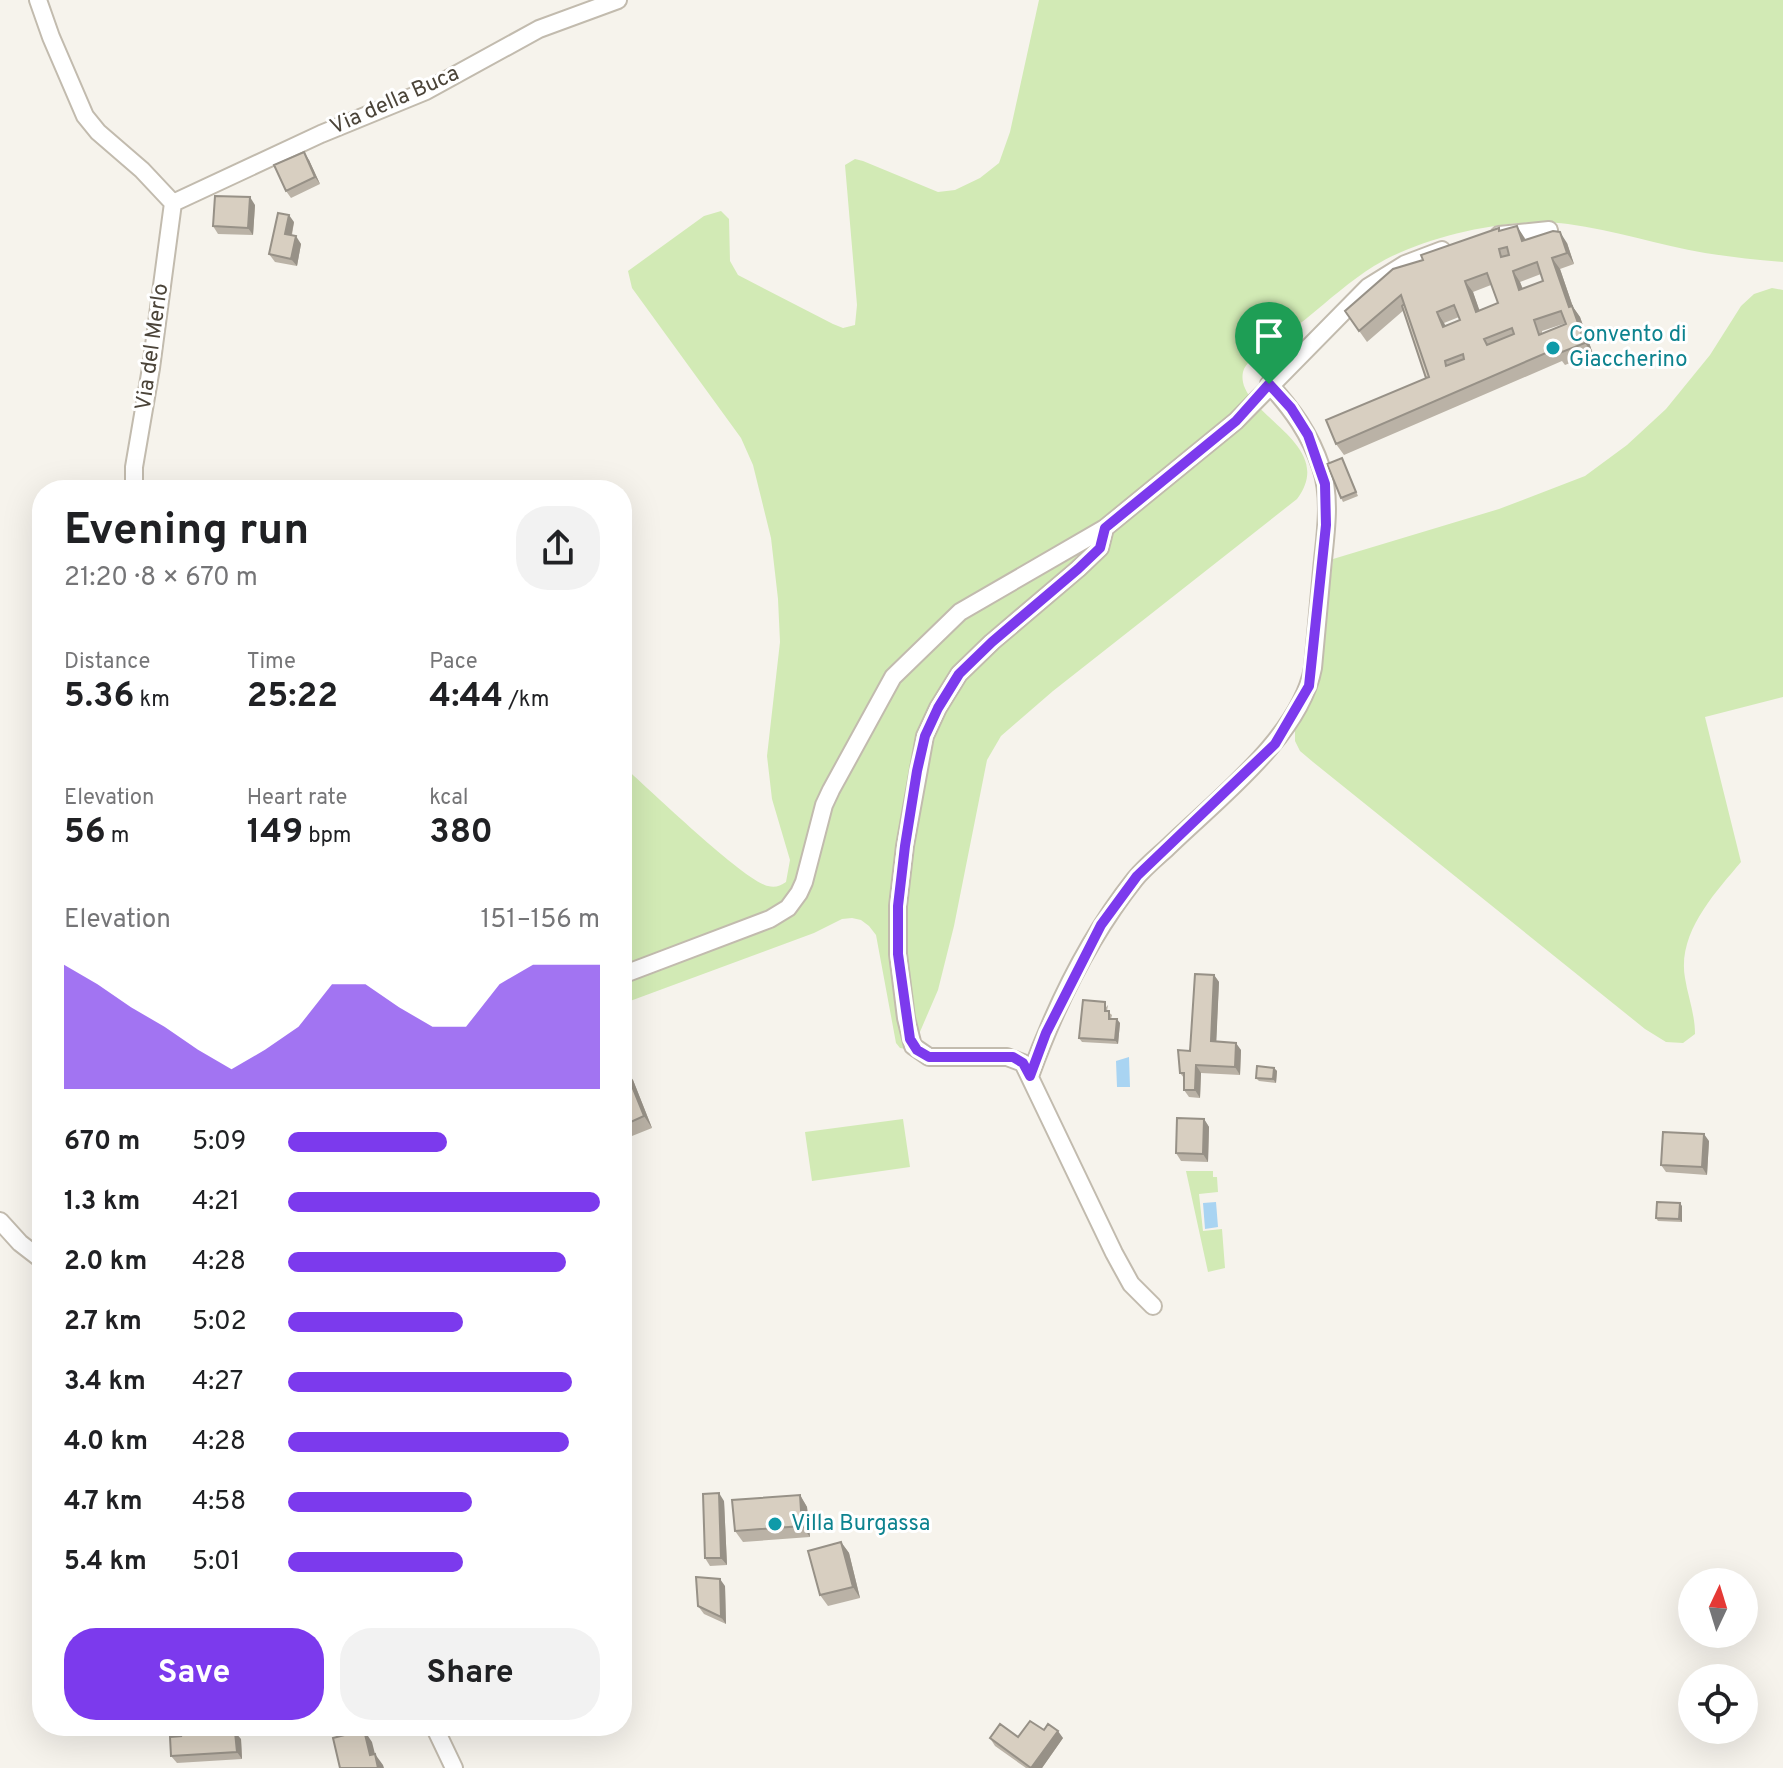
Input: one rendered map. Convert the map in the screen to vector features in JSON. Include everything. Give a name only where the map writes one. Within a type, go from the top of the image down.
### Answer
[{"type":"street","points":[[38,0],[56,51],[85,116],[173,203]]},
{"type":"street","name":"Via della Buca","points":[[173,203],[321,134],[426,91],[539,29],[618,0]]},
{"type":"street","name":"Via del Merlo","points":[[134,480],[173,203]]},
{"type":"street","points":[[632,971],[753,927],[788,908],[804,882],[831,790],[893,677],[960,612],[1105,528],[1236,421],[1269,384],[1368,287],[1405,264],[1472,242],[1507,233],[1549,230]]},
{"type":"street","points":[[1030,1076],[1046,1033],[1101,925],[1137,876],[1275,744],[1309,686],[1326,525],[1325,484],[1308,435],[1291,408],[1269,384]]},
{"type":"street","points":[[1105,528],[1100,548],[959,674],[938,708],[925,736],[905,846],[898,906],[898,954],[906,1018],[913,1046],[929,1057],[1013,1057],[1023,1063],[1114,1253],[1131,1284],[1153,1306]]},
{"type":"street","points":[[0,1221],[32,1252]]},
{"type":"street","points":[[439,1736],[454,1768]]},
{"type":"green space","points":[[1039,0],[1783,0],[1783,262],[1705,253],[1568,224],[1545,222],[1494,226],[1442,237],[1394,255],[1348,284],[1252,358],[1243,372],[1244,387],[1254,402],[1296,445],[1305,461],[1307,479],[1297,499],[1053,691],[1001,736],[987,760],[938,990],[916,1041],[906,1049],[896,1043],[876,935],[861,920],[852,918],[842,919],[814,933],[632,1000],[632,774],[718,851],[756,880],[771,887],[786,882],[790,860],[772,799],[767,756],[780,642],[778,599],[771,538],[753,465],[741,438],[632,288],[628,271],[704,216],[721,211],[729,219],[730,261],[738,275],[833,324],[843,328],[855,325],[857,305],[845,165],[855,159],[938,192],[955,190],[980,178],[999,163],[1010,132]]},
{"type":"green space","points":[[1772,288],[1783,290],[1783,697],[1705,717],[1741,862],[1700,915],[1687,945],[1685,978],[1695,1034],[1683,1043],[1666,1042],[1645,1029],[1313,762],[1300,751],[1295,741],[1295,729],[1318,681],[1333,559],[1499,509],[1585,476],[1627,445],[1666,409],[1710,355],[1741,306],[1754,294]]},
{"type":"green space","points":[[903,1119],[910,1167],[812,1181],[805,1132]]},
{"type":"green space","points":[[1186,1171],[1213,1171],[1213,1177],[1217,1177],[1218,1192],[1199,1194],[1203,1231],[1222,1229],[1225,1268],[1208,1272]]},
{"type":"water","points":[[1129,1057],[1130,1087],[1117,1087],[1116,1061]]},
{"type":"water","points":[[1216,1202],[1218,1227],[1205,1229],[1203,1203]]},
{"type":"building","points":[[304,152],[315,177],[286,191],[274,165]]},
{"type":"building","points":[[215,196],[250,197],[248,228],[213,226]]},
{"type":"building","points":[[278,213],[289,215],[285,234],[296,236],[291,259],[269,254]]},
{"type":"building","name":"Convento di Giaccherino","points":[[1517,226],[1522,241],[1553,231],[1560,232],[1567,253],[1552,258],[1585,343],[1557,354],[1555,349],[1336,444],[1326,420],[1429,377],[1401,295],[1359,331],[1345,311],[1393,269],[1423,260],[1421,255],[1499,228],[1499,231]],"holes":[[[1507,247],[1509,255],[1501,257],[1499,249]],[[1537,262],[1543,281],[1519,290],[1513,271]],[[1487,273],[1498,303],[1476,312],[1465,281]],[[1454,305],[1460,320],[1443,327],[1437,312]],[[1561,311],[1566,324],[1539,335],[1534,320]],[[1512,328],[1514,334],[1487,345],[1484,339]],[[1463,354],[1464,359],[1446,366],[1445,361]]]},
{"type":"building","points":[[1404,304],[1429,377],[1426,378],[1402,306]]},
{"type":"building","points":[[1342,458],[1356,492],[1341,498],[1327,464]]},
{"type":"building","points":[[1195,974],[1214,975],[1211,1041],[1236,1043],[1235,1067],[1196,1065],[1195,1090],[1184,1090],[1184,1073],[1180,1073],[1178,1050],[1190,1051]]},
{"type":"building","points":[[1083,1000],[1105,1002],[1109,1019],[1117,1019],[1115,1040],[1079,1038]]},
{"type":"building","points":[[1257,1066],[1274,1068],[1273,1079],[1256,1078]]},
{"type":"building","points":[[632,1086],[644,1116],[632,1121]]},
{"type":"building","points":[[1177,1118],[1204,1119],[1203,1154],[1176,1153]]},
{"type":"building","points":[[1663,1132],[1704,1134],[1702,1167],[1661,1165]]},
{"type":"building","points":[[1657,1202],[1680,1203],[1679,1219],[1656,1218]]},
{"type":"building","points":[[719,1493],[721,1558],[705,1558],[703,1494]]},
{"type":"building","points":[[800,1495],[802,1526],[735,1531],[732,1500]]},
{"type":"building","points":[[841,1542],[853,1587],[820,1595],[808,1551]]},
{"type":"building","points":[[696,1577],[720,1579],[721,1617],[698,1606]]},
{"type":"building","points":[[1030,1721],[1044,1730],[1048,1724],[1058,1731],[1031,1768],[990,1738],[1000,1724],[1018,1737]]},
{"type":"building","points":[[235,1736],[237,1752],[171,1756],[170,1737]]},
{"type":"building","points":[[365,1736],[370,1755],[375,1754],[378,1768],[340,1768],[333,1738]]},
{"type":"place","name":"Convento di Giaccherino","points":[[1553,348]]},
{"type":"place","name":"Villa Burgassa","points":[[775,1524]]},
{"type":"route","points":[[1269,384],[1291,408],[1308,435],[1325,484],[1327,513],[1313,668],[1305,696],[1275,744],[1137,876],[1101,925],[1046,1033],[1030,1076],[1023,1063],[1013,1057],[936,1058],[922,1055],[913,1046],[906,1018],[898,954],[898,906],[917,771],[925,736],[938,708],[959,674],[1100,548],[1105,528],[1236,421],[1269,384]]}]
